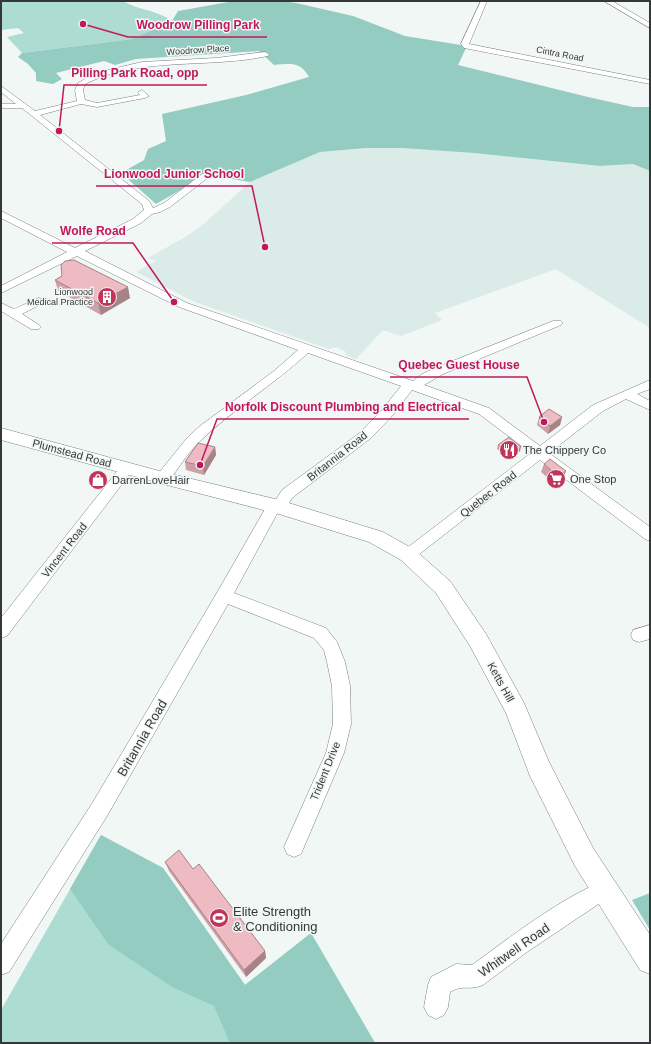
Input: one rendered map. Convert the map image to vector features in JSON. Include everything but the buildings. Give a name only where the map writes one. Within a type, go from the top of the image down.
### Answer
[{"type":"main road","name":"Plumstead Road","points":[[1,434],[163,478],[271,505]]},
{"type":"main road","name":"Ketts Hill","points":[[271,505],[364,533],[408,555],[443,587],[478,640],[516,710],[539,768],[584,857],[650,960]]},
{"type":"street","name":"Cintra Road","points":[[484,1],[468,34],[465,44],[467,46],[650,82]]},
{"type":"street","points":[[607,1],[650,26]]},
{"type":"street","points":[[628,12],[641,13]]},
{"type":"street","name":"Woodrow Place","points":[[81,102],[79,90],[82,83],[90,78],[142,64],[260,57]]},
{"type":"street","points":[[1,88],[140,198],[146,203],[149,211]]},
{"type":"street","points":[[34,114],[81,102],[97,105],[145,96],[142,92]]},
{"type":"street","points":[[1,106],[24,106]]},
{"type":"street","points":[[1,290],[75,251],[137,221],[149,211],[157,210],[167,205],[205,176]]},
{"type":"street","points":[[1,214],[183,305],[484,411],[534,449],[541,452],[650,535]]},
{"type":"street","points":[[14,314],[39,301]]},
{"type":"street","points":[[1,306],[35,327]]},
{"type":"street","name":"Britannia Road","points":[[1,964],[100,810],[224,596],[271,505],[366,435],[412,386],[426,377],[558,324]]},
{"type":"street","points":[[163,478],[192,441],[205,429],[278,374],[307,348]]},
{"type":"street","name":"Quebec Road","points":[[408,555],[598,408],[650,384]]},
{"type":"street","points":[[626,394],[650,406]]},
{"type":"street","name":"Vincent Road","points":[[1,631],[127,468]]},
{"type":"street","name":"Trident Drive","points":[[224,596],[320,633],[331,647],[336,662],[341,686],[342,724],[335,753],[294,847]]},
{"type":"street","name":"Whitwell Road","points":[[436,1007],[439,985],[456,975],[475,977],[519,944],[593,896],[605,891]]},
{"type":"shaded area","points":[[366,148],[402,148],[474,153],[600,166],[633,164],[650,171],[650,328],[556,269],[435,313],[442,320],[401,336],[383,330],[356,359],[346,355],[345,351],[336,347],[329,349],[195,302],[136,272],[156,261],[148,258],[187,236],[206,222],[250,182],[320,152]]},
{"type":"green space","points":[[1,1],[123,1],[160,14],[172,21],[132,39],[22,53],[7,37],[24,33],[18,28],[1,30]]},
{"type":"green space","points":[[234,1],[282,1],[353,16],[405,36],[467,46],[458,65],[633,107],[650,107],[650,171],[633,164],[600,166],[474,153],[402,148],[366,148],[320,152],[250,182],[207,175],[156,204],[121,173],[144,160],[148,149],[166,141],[162,114],[246,95],[309,77],[306,72],[302,68],[294,65],[274,65],[259,51],[136,59],[115,65],[104,61],[56,73],[62,79],[53,84],[36,81],[36,73],[28,64],[18,57],[22,53],[132,39],[172,21],[178,11]]},
{"type":"green space","points":[[101,835],[163,868],[245,985],[311,933],[375,1043],[1,1043],[1,1010]]},
{"type":"green space","points":[[101,835],[163,868],[245,985],[311,933],[375,1043],[230,1043],[214,1006],[172,987],[109,945],[70,889]]},
{"type":"green space","points":[[650,893],[650,930],[632,900]]},
{"type":"place","name":"Woodrow Pilling Park","points":[[83,24]]},
{"type":"place","name":"Pilling Park Road, opp","points":[[59,131]]},
{"type":"place","name":"Lionwood Junior School","points":[[265,247]]},
{"type":"place","name":"Lionwood Medical Practice","points":[[107,297]]},
{"type":"place","name":"Wolfe Road","points":[[174,302]]},
{"type":"place","name":"Quebec Guest House","points":[[544,422]]},
{"type":"place","name":"The Chippery Co","points":[[509,450]]},
{"type":"place","name":"Norfolk Discount Plumbing and Electrical","points":[[200,465]]},
{"type":"place","name":"One Stop","points":[[556,479]]},
{"type":"place","name":"DarrenLoveHair","points":[[98,480]]},
{"type":"place","name":"Elite Strength & Conditioning","points":[[219,918]]}]
